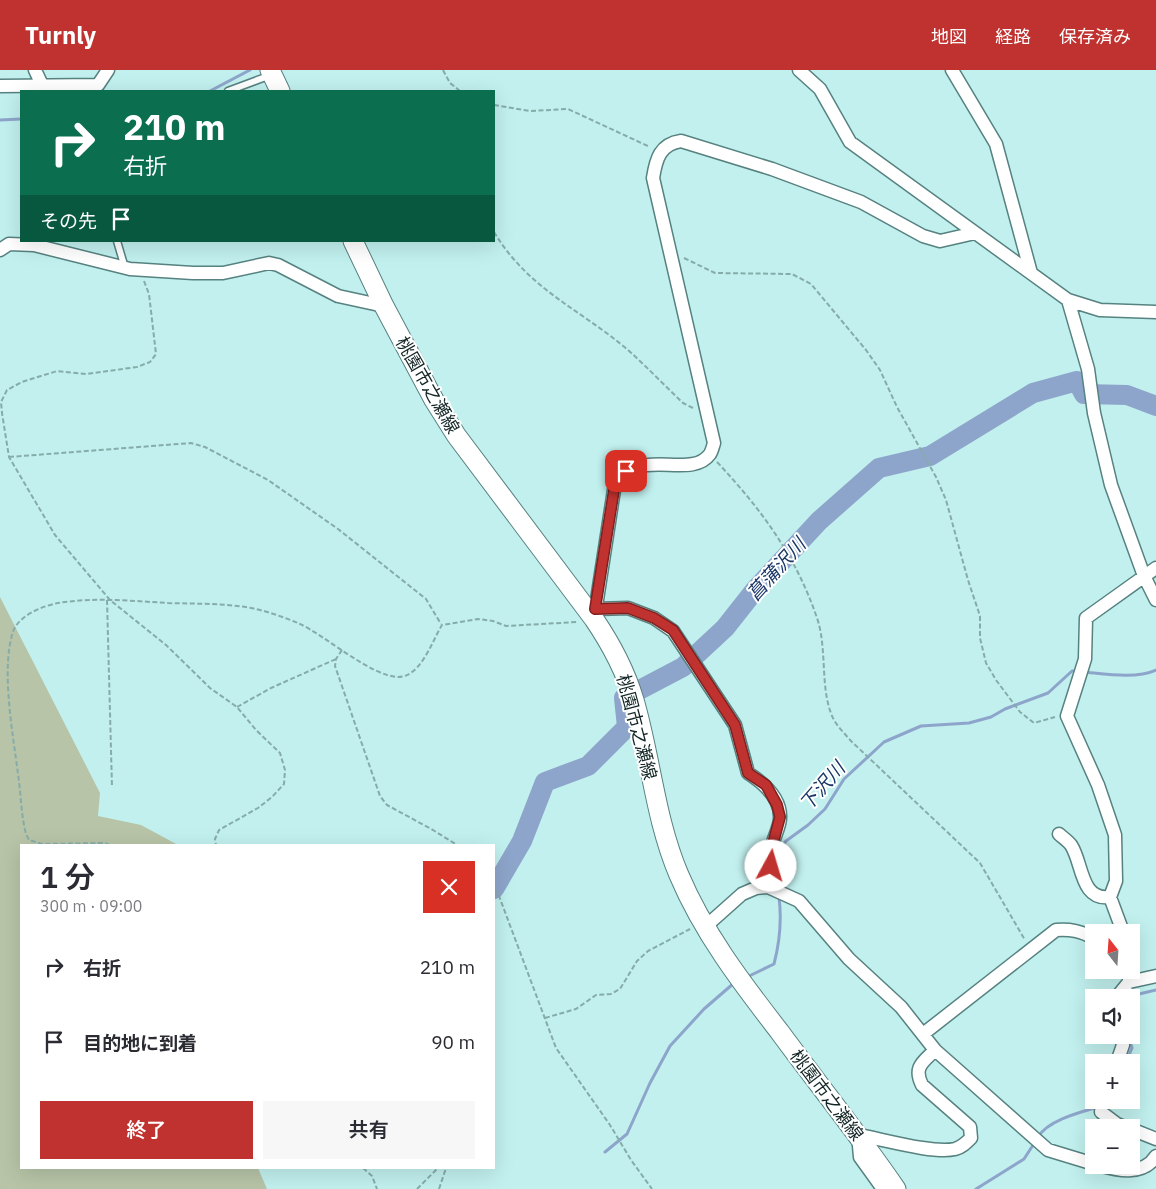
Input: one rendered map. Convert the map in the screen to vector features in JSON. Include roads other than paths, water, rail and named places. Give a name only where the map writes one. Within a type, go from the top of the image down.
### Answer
[{"type":"main road","name":"桃園市之瀬線","points":[[352,242],[434,400],[456,435],[595,617],[612,647],[625,674],[634,701],[664,833],[678,875],[704,925],[753,998],[858,1135],[896,1189]]},
{"type":"street","points":[[35,70],[42,85]]},
{"type":"street","points":[[0,86],[98,85],[108,70]]},
{"type":"street","points":[[799,70],[820,89],[850,142],[1068,300],[1100,310],[1156,312]]},
{"type":"street","points":[[952,70],[996,144],[1032,273]]},
{"type":"street","points":[[775,890],[771,866],[772,847],[780,817],[777,805],[766,785],[748,773],[735,725],[702,678],[673,630],[654,618],[628,608],[595,617],[614,490],[618,479],[626,471],[640,466],[700,462],[710,454],[714,443],[653,178],[655,160],[671,142],[681,140],[772,169],[860,202],[923,236],[940,241],[975,233]]},
{"type":"street","points":[[0,250],[9,244],[34,245],[125,268],[193,274],[223,273],[269,263],[278,265],[322,290],[338,296],[384,306]]},
{"type":"street","points":[[1068,300],[1088,369],[1094,413],[1111,486],[1144,576],[1156,600]]},
{"type":"street","points":[[1120,924],[1110,897],[1116,880],[1114,835],[1098,785],[1067,716],[1085,659],[1086,618],[1156,568]]},
{"type":"street","points":[[1059,834],[1071,845],[1085,882],[1094,895],[1101,898],[1110,897]]},
{"type":"street","points":[[704,925],[742,894],[762,887],[768,887],[798,901],[850,959],[901,1007],[935,1050],[1048,1150],[1085,1161]]},
{"type":"street","points":[[923,1034],[1056,930],[1069,929],[1085,933]]},
{"type":"street","points":[[1140,976],[1156,976]]},
{"type":"street","points":[[883,1189],[860,1157],[858,1135],[933,1149],[963,1146],[971,1138],[970,1128],[922,1085],[918,1076],[920,1064],[935,1050]]},
{"type":"street","points":[[1105,1109],[1114,1119]]},
{"type":"street","points":[[1140,1133],[1156,1139]]},
{"type":"street","points":[[1140,1168],[1156,1156]]},
{"type":"lane","points":[[231,90],[275,76]]},
{"type":"lane","points":[[117,242],[125,268]]},
{"type":"waterway","points":[[212,90],[250,70]]},
{"type":"waterway","points":[[0,120],[20,119]]},
{"type":"waterway","name":"菖蒲沢川","points":[[495,887],[522,841],[545,782],[588,766],[627,727],[624,698],[683,667],[725,628],[755,590],[819,521],[879,468],[930,456],[1033,393],[1077,381],[1084,394],[1127,395],[1156,406]]},
{"type":"waterway","name":"下沢川","points":[[1084,672],[1130,675],[1156,670]]},
{"type":"waterway","name":"下沢川","points":[[775,856],[786,841],[808,825],[825,809],[844,779],[884,742],[921,726],[969,723],[991,717],[1005,709],[1048,693],[1072,671],[1078,671]]},
{"type":"waterway","name":"下沢川","points":[[747,977],[774,964],[780,931],[779,897]]},
{"type":"waterway","name":"下沢川","points":[[605,1152],[627,1134],[650,1083],[670,1046],[704,1009],[734,983]]},
{"type":"waterway","points":[[1140,994],[1156,990]]},
{"type":"waterway","points":[[1129,1054],[1132,1048],[1131,1044]]},
{"type":"waterway","points":[[1038,1137],[1057,1121],[1091,1109]]},
{"type":"waterway","points":[[976,1189],[1024,1159],[1035,1142]]}]
